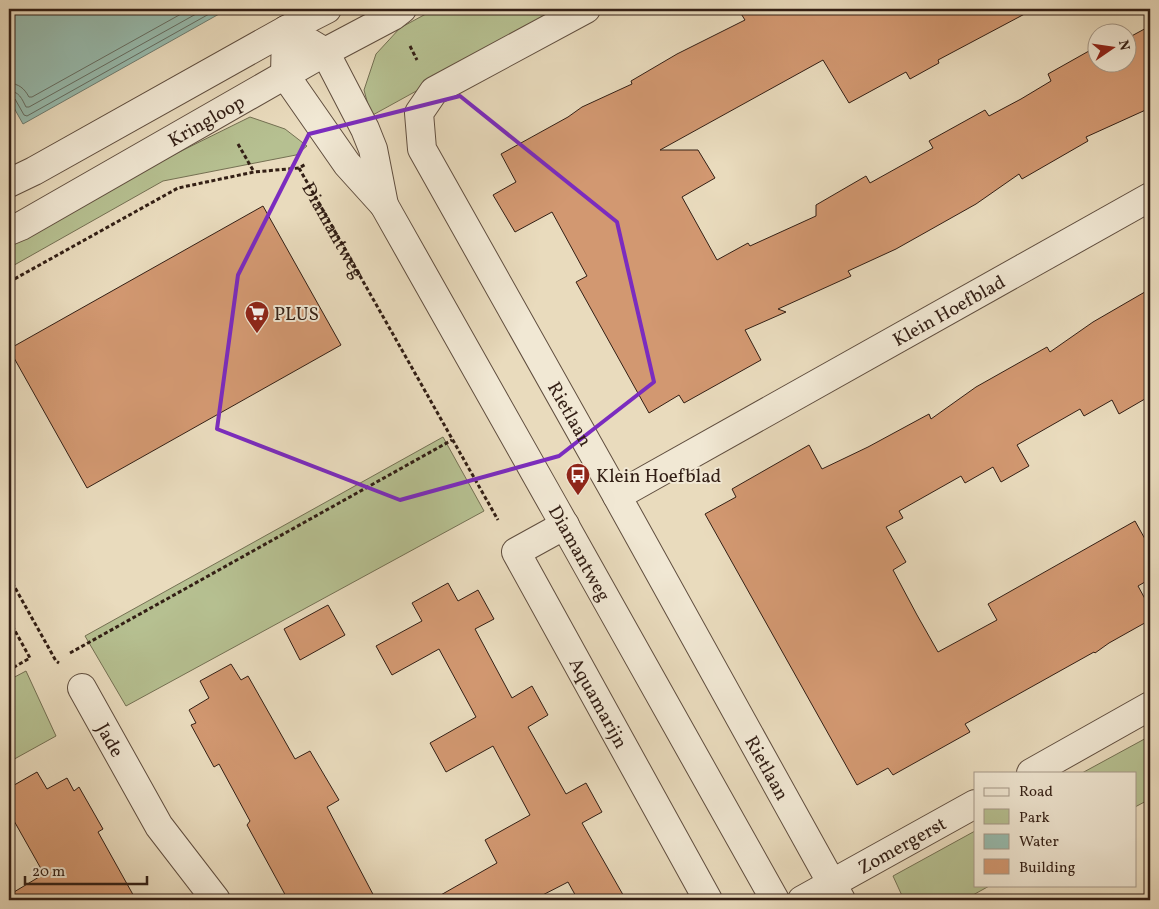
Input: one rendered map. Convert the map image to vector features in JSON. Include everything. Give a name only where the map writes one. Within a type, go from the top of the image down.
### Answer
[{"type":"street","points":[[9,184],[34,172],[286,30],[327,9]]},
{"type":"street","name":"Rietlaan","points":[[586,9],[434,92],[419,113],[422,149],[836,892]]},
{"type":"street","name":"Kringloop","points":[[9,231],[22,226],[398,12]]},
{"type":"street","points":[[286,30],[325,52]]},
{"type":"street","points":[[285,75],[286,30]]},
{"type":"street","name":"Diamantweg","points":[[325,52],[374,149],[384,206]]},
{"type":"street","name":"Diamantweg","points":[[285,75],[334,147],[384,206],[774,900]]},
{"type":"street","name":"Klein Hoefblad","points":[[617,496],[1150,197]]},
{"type":"street","points":[[516,552],[565,526]]},
{"type":"street","name":"Aquamarijn","points":[[516,552],[708,900]]},
{"type":"street","name":"Jade","points":[[82,688],[159,826],[216,900]]},
{"type":"street","points":[[1033,772],[1150,706]]},
{"type":"street","name":"Zomergerst","points":[[802,900],[836,892],[974,805]]},
{"type":"path","points":[[398,12],[434,92]]},
{"type":"path","points":[[9,282],[178,188],[254,172],[299,168],[334,147]]},
{"type":"path","name":"Diamantweg","points":[[299,168],[516,552]]},
{"type":"path","points":[[64,656],[452,440]]},
{"type":"path","points":[[9,578],[56,661],[82,688]]},
{"type":"path","points":[[9,620],[30,658],[9,670]]},
{"type":"highlighted area","points":[[460,96],[617,222],[654,382],[559,456],[400,500],[217,429],[238,275],[309,134]]},
{"type":"green space","points":[[435,9],[565,9],[371,116],[364,90],[376,54],[400,28]]},
{"type":"green space","points":[[250,117],[285,129],[307,146],[296,155],[163,181],[9,268],[9,246],[173,155]]},
{"type":"green space","points":[[443,437],[484,511],[126,706],[85,636]]},
{"type":"green space","points":[[26,671],[56,736],[9,762],[9,680]]},
{"type":"green space","points":[[1150,736],[1150,799],[1136,806],[1136,772],[1084,772]]},
{"type":"green space","points":[[974,832],[974,886],[989,886],[964,900],[904,900],[893,876]]},
{"type":"water","points":[[9,9],[228,9],[23,124],[9,99]]},
{"type":"building","points":[[738,9],[1034,9],[938,60],[939,63],[910,79],[906,72],[849,103],[823,60],[660,150],[698,150],[715,178],[682,197],[717,260],[748,243],[750,246],[816,216],[816,205],[866,176],[870,183],[933,148],[929,141],[985,110],[989,116],[1021,99],[1051,81],[1048,74],[1086,53],[1086,72],[1136,72],[1136,34],[1150,26],[1150,108],[1086,137],[1088,141],[1022,179],[1019,174],[976,204],[896,249],[848,271],[851,276],[778,309],[786,312],[745,330],[761,360],[684,403],[679,395],[649,413],[576,282],[587,276],[552,212],[515,232],[493,195],[516,182],[501,154],[568,117],[582,107],[632,84],[631,81],[677,54],[745,20]]},
{"type":"building","points":[[263,206],[341,345],[87,488],[9,349]]},
{"type":"building","points":[[1150,289],[1150,396],[1119,414],[1112,400],[1084,416],[1080,409],[1017,445],[1029,466],[1001,482],[993,467],[965,483],[961,476],[899,511],[903,518],[886,527],[906,562],[893,570],[938,652],[997,620],[988,604],[1135,521],[1150,548],[1150,579],[1138,586],[1150,608],[1150,620],[1095,653],[965,724],[970,732],[893,775],[888,768],[857,785],[705,514],[736,497],[732,489],[809,445],[822,469],[929,414],[931,419],[976,387],[1047,347],[1050,352],[1093,322]]},
{"type":"building","points":[[448,583],[458,601],[478,590],[494,619],[475,629],[512,698],[532,686],[548,715],[528,727],[566,794],[586,783],[602,812],[582,823],[626,900],[578,900],[568,882],[533,900],[432,900],[497,863],[485,840],[530,815],[493,746],[446,772],[430,743],[476,717],[439,649],[392,675],[376,646],[422,621],[412,603]]},
{"type":"building","points":[[328,605],[345,635],[300,660],[284,629]]},
{"type":"building","points":[[231,664],[241,680],[248,676],[295,759],[310,751],[339,800],[327,807],[376,900],[288,900],[247,825],[250,821],[219,764],[214,767],[191,725],[196,723],[189,710],[209,698],[200,681]]},
{"type":"building","points":[[37,772],[47,789],[67,778],[74,791],[79,787],[103,829],[98,832],[136,900],[9,900],[9,895],[44,874],[9,812],[9,788]]},
{"type":"place","name":"PLUS","points":[[257,334]]},
{"type":"place","name":"Klein Hoefblad","points":[[578,496]]}]
